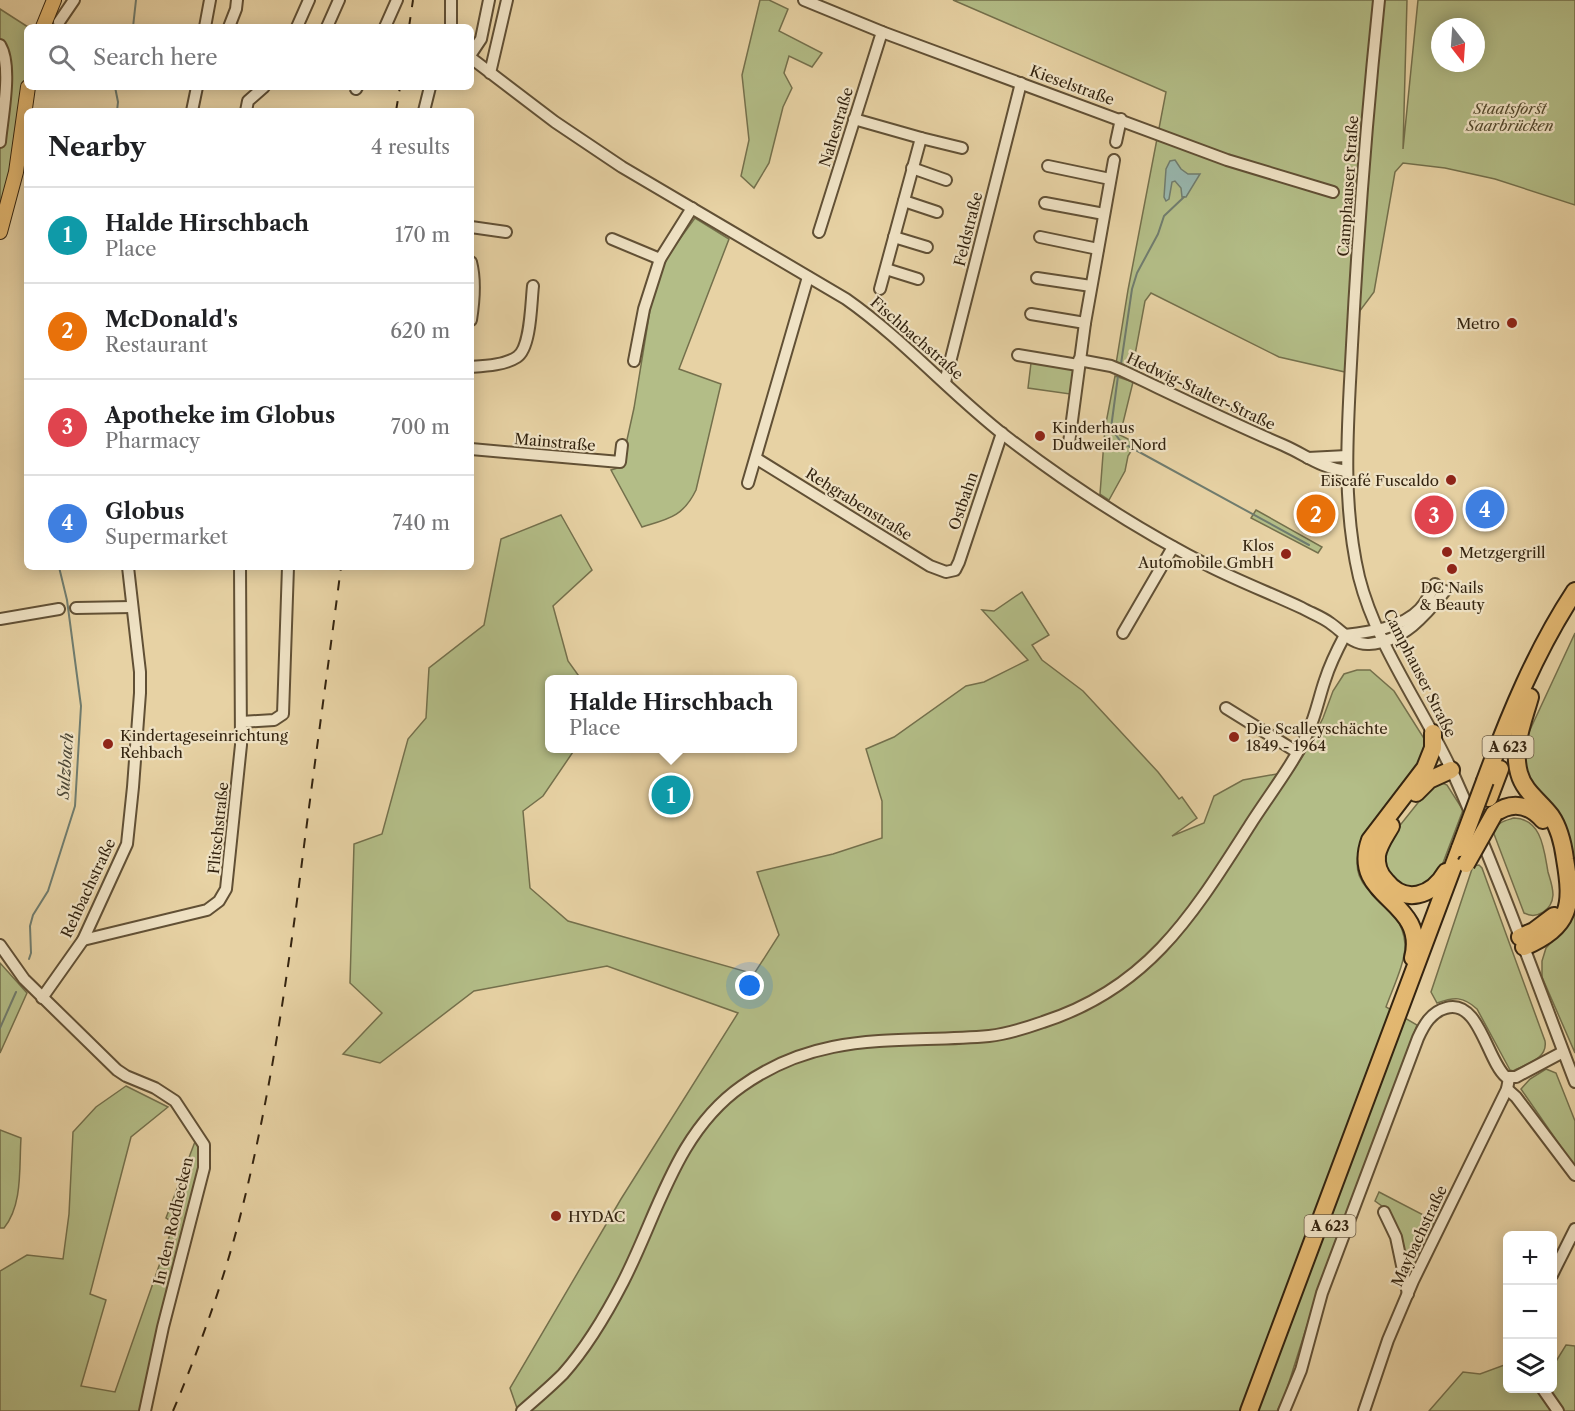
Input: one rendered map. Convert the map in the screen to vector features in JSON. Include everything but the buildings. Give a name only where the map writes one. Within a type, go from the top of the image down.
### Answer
[{"type":"highway","name":"A 623","points":[[1260,1411],[1463,862],[1485,781],[1521,692],[1575,591]]},
{"type":"highway","name":"A 623","points":[[1492,806],[1530,697],[1575,611]]},
{"type":"highway","points":[[1522,942],[1542,939],[1561,921],[1568,906],[1570,887],[1557,827],[1526,789],[1517,763],[1516,746],[1530,697]]},
{"type":"highway","points":[[1425,768],[1432,748],[1433,733]]},
{"type":"highway","points":[[1425,768],[1441,762],[1449,766],[1422,787],[1393,823],[1380,846],[1377,865],[1384,879],[1402,895],[1424,894],[1463,862],[1492,806],[1514,805],[1531,809],[1545,822],[1550,831],[1561,888],[1558,908],[1549,920],[1522,942]]},
{"type":"highway","name":"A 623","points":[[1404,998],[1414,953],[1415,941],[1412,927],[1403,911],[1381,892],[1370,878],[1366,869],[1366,850],[1370,840],[1425,768]]},
{"type":"highway","name":"A 623","points":[[1250,1411],[1404,998],[1463,862]]},
{"type":"main road","points":[[44,24],[54,0]]},
{"type":"main road","points":[[25,108],[28,90]]},
{"type":"main road","points":[[0,232],[16,172],[24,115]]},
{"type":"street","points":[[59,22],[74,0]]},
{"type":"street","points":[[206,24],[210,0]]},
{"type":"street","points":[[230,24],[237,9],[237,0]]},
{"type":"street","points":[[298,24],[309,0]]},
{"type":"street","points":[[328,24],[339,0]]},
{"type":"street","points":[[386,24],[397,0]]},
{"type":"street","points":[[451,0],[451,24]]},
{"type":"street","points":[[474,51],[481,39],[489,0]]},
{"type":"street","points":[[490,73],[507,0]]},
{"type":"street","name":"Kieselstraße","points":[[804,0],[882,32],[1227,160],[1333,192]]},
{"type":"street","name":"Camphauser Straße","points":[[1379,0],[1366,136],[1347,456],[1348,511],[1359,575],[1384,641],[1433,733],[1485,848],[1575,1082]]},
{"type":"street","name":"Nahestraße","points":[[819,232],[882,32]]},
{"type":"street","points":[[0,45],[5,53],[6,78],[0,142]]},
{"type":"street","name":"Fischbachstraße","points":[[474,59],[591,147],[872,317],[1002,433],[1099,503],[1173,547],[1235,579],[1320,616],[1345,635],[1360,643],[1384,641],[1407,630],[1426,614],[1440,588],[1416,613],[1398,624],[1345,635]]},
{"type":"street","name":"Feldstraße","points":[[945,382],[1021,83]]},
{"type":"street","points":[[193,108],[196,90]]},
{"type":"street","points":[[247,106],[261,90]]},
{"type":"street","points":[[425,108],[429,90]]},
{"type":"street","points":[[854,119],[962,148]]},
{"type":"street","points":[[1116,142],[1121,119]]},
{"type":"street","points":[[880,289],[921,138]]},
{"type":"street","points":[[1069,443],[1084,323],[1114,160]]},
{"type":"street","points":[[1048,166],[1110,178]]},
{"type":"street","points":[[912,168],[946,180]]},
{"type":"street","points":[[904,201],[937,212]]},
{"type":"street","points":[[1045,203],[1104,214]]},
{"type":"street","points":[[634,361],[644,309],[660,259],[692,208]]},
{"type":"street","points":[[474,227],[506,232]]},
{"type":"street","points":[[894,237],[927,247]]},
{"type":"street","points":[[1040,237],[1098,249]]},
{"type":"street","points":[[612,239],[660,259]]},
{"type":"street","points":[[886,269],[918,279]]},
{"type":"street","points":[[474,273],[474,290]]},
{"type":"street","points":[[748,483],[757,459],[808,277]]},
{"type":"street","points":[[1037,278],[1091,286]]},
{"type":"street","points":[[474,367],[499,364],[519,357],[528,331],[533,286]]},
{"type":"street","points":[[1031,314],[1084,323]]},
{"type":"street","name":"Hedwig-Stalter-Straße","points":[[1018,355],[1111,366],[1308,458],[1312,462],[1347,471]]},
{"type":"street","name":"Ostbahn","points":[[946,573],[955,570],[959,562],[1002,433]]},
{"type":"street","name":"Mainstraße","points":[[474,449],[620,462],[622,445]]},
{"type":"street","name":"Hedwig-Stalter-Straße","points":[[1308,458],[1347,456]]},
{"type":"street","name":"Rehgrabenstraße","points":[[757,459],[930,566],[946,573]]},
{"type":"street","points":[[1123,633],[1173,547]]},
{"type":"street","name":"Rehbachstraße","points":[[42,998],[83,940],[129,836],[140,672],[128,570]]},
{"type":"street","name":"Flitschstraße","points":[[83,940],[207,910],[219,901],[226,889],[240,766],[240,570]]},
{"type":"street","points":[[241,723],[274,720],[283,714],[288,570]]},
{"type":"street","points":[[76,608],[132,607]]},
{"type":"street","points":[[0,619],[59,609]]},
{"type":"street","points":[[1399,670],[1399,641],[1407,630]]},
{"type":"street","points":[[522,1411],[563,1373],[601,1321],[623,1281],[675,1165],[701,1125],[742,1085],[809,1052],[856,1042],[992,1035],[1053,1019],[1074,1011],[1115,989],[1163,947],[1188,918],[1297,752],[1313,721],[1327,673],[1345,635]]},
{"type":"street","points":[[1226,708],[1297,752]]},
{"type":"street","name":"In den Rodhecken","points":[[0,945],[24,979],[117,1070],[155,1088],[175,1101],[204,1145],[204,1168],[163,1327],[145,1411]]},
{"type":"street","points":[[1284,1411],[1301,1370],[1326,1282],[1424,1025],[1429,1018],[1450,1006],[1464,1009],[1476,1024],[1499,1070],[1509,1078],[1516,1077],[1563,1052]]},
{"type":"street","name":"Maybachstraße","points":[[1364,1411],[1388,1340],[1408,1294],[1507,1089],[1509,1078]]},
{"type":"street","points":[[1507,1089],[1516,1097],[1575,1175]]},
{"type":"street","points":[[1384,1212],[1396,1237],[1408,1294]]},
{"type":"street","points":[[1557,1265],[1575,1229]]},
{"type":"street","points":[[1545,1393],[1558,1411]]},
{"type":"green space","points":[[760,0],[769,0],[788,9],[779,31],[822,53],[812,67],[789,56],[784,73],[792,88],[783,107],[769,163],[754,188],[741,176],[749,140],[742,75]]},
{"type":"green space","name":"Staatsforst Saarbrücken","points":[[953,0],[1407,0],[1403,149],[1418,0],[1575,0],[1575,205],[1495,179],[1445,168],[1403,163],[1395,172],[1374,292],[1350,324],[1345,372],[1279,357],[1151,293],[1145,301],[1132,371],[1116,364],[1166,92]]},
{"type":"green space","points":[[0,9],[24,24],[24,87],[6,190],[0,208]]},
{"type":"green space","points":[[695,218],[729,239],[679,369],[721,384],[696,490],[686,506],[674,516],[642,527],[611,470],[621,467],[634,408],[652,298],[663,262]]},
{"type":"green space","points":[[1031,363],[1074,369],[1070,394],[1028,388]]},
{"type":"green space","points":[[1115,376],[1133,382],[1120,435],[1136,443],[1128,456],[1125,471],[1109,500],[1100,494],[1105,428]]},
{"type":"green space","points":[[1256,510],[1322,547],[1318,553],[1251,518]]},
{"type":"green space","points":[[561,515],[592,570],[553,606],[568,661],[578,675],[545,675],[545,753],[572,753],[543,796],[523,811],[530,888],[568,921],[754,974],[779,935],[757,872],[833,854],[882,838],[882,801],[866,749],[894,737],[966,686],[984,682],[1028,660],[982,610],[994,611],[1022,592],[1049,635],[1032,645],[1042,660],[1083,691],[1158,772],[1179,799],[1182,797],[1197,818],[1172,836],[1204,823],[1214,796],[1243,780],[1293,771],[1308,748],[1333,691],[1344,674],[1357,670],[1370,670],[1394,691],[1425,740],[1426,756],[1364,835],[1358,856],[1358,872],[1364,884],[1393,914],[1401,927],[1405,944],[1401,967],[1386,1007],[1417,1025],[1317,1294],[1285,1395],[1277,1411],[518,1411],[510,1388],[621,1199],[738,1013],[607,966],[474,991],[380,1063],[343,1054],[382,1013],[350,983],[354,844],[382,834],[408,739],[426,718],[429,668],[484,625],[501,539]]},
{"type":"green space","points":[[1575,633],[1575,894],[1573,866],[1523,768],[1522,747]]},
{"type":"green space","points":[[1440,782],[1447,785],[1463,810],[1438,876],[1420,889],[1398,885],[1382,867],[1389,839],[1433,784]]},
{"type":"green space","points":[[1514,818],[1531,824],[1543,846],[1553,895],[1550,905],[1539,914],[1524,913],[1494,834],[1499,824]]},
{"type":"green space","points":[[1479,865],[1545,1041],[1540,1057],[1513,1071],[1510,1070],[1477,1009],[1458,999],[1437,1003],[1431,992],[1473,866]]},
{"type":"green space","points":[[1575,905],[1575,1053],[1542,977],[1542,961],[1546,948],[1556,937]]},
{"type":"green space","points":[[0,963],[27,993],[0,1053]]},
{"type":"green space","points":[[1546,1069],[1556,1073],[1575,1121],[1575,1167],[1521,1089],[1530,1079]]},
{"type":"green space","points":[[126,1086],[168,1107],[131,1137],[90,1294],[106,1300],[81,1386],[115,1392],[174,1223],[166,1218],[196,1139],[200,1147],[200,1169],[142,1411],[0,1411],[0,1271],[27,1255],[63,1259],[69,1214],[73,1132],[96,1107]]},
{"type":"green space","points":[[0,1130],[21,1138],[17,1197],[10,1219],[4,1228],[0,1228]]},
{"type":"green space","points":[[1379,1192],[1435,1221],[1413,1274],[1408,1271],[1386,1209],[1375,1201]]},
{"type":"green space","points":[[1566,1345],[1575,1346],[1575,1411],[1429,1411],[1463,1372],[1480,1374],[1503,1365],[1503,1393],[1557,1393],[1557,1360]]},
{"type":"water","points":[[1175,160],[1188,174],[1200,174],[1186,197],[1182,197],[1181,188],[1175,181],[1172,182],[1169,199],[1166,201],[1164,197],[1166,169],[1170,161]]},
{"type":"waterway","name":"Sulzbach","points":[[133,24],[136,0]]},
{"type":"waterway","name":"Sulzbach","points":[[116,90],[117,108]]},
{"type":"waterway","points":[[1121,364],[1132,289],[1137,273],[1158,234],[1164,216],[1184,197]]},
{"type":"waterway","points":[[1118,376],[1111,428],[1121,442],[1309,545]]},
{"type":"waterway","name":"Sulzbach","points":[[29,959],[31,953],[30,926],[33,915],[48,891],[75,806],[81,706],[67,600],[60,570]]},
{"type":"waterway","name":"Sulzbach","points":[[0,1028],[16,992]]},
{"type":"railway","points":[[409,24],[413,0]]},
{"type":"railway","points":[[396,108],[400,90]]},
{"type":"railway","points":[[173,1411],[203,1335],[229,1257],[263,1116],[292,936],[341,570]]},
{"type":"place","name":"Metro","points":[[1512,323]]},
{"type":"place","name":"Kinderhaus Dudweiler Nord","points":[[1040,436]]},
{"type":"place","name":"Eiscafé Fuscaldo","points":[[1451,480]]},
{"type":"place","name":"Globus","points":[[1485,509]]},
{"type":"place","name":"McDonald's","points":[[1316,514]]},
{"type":"place","name":"Apotheke im Globus","points":[[1434,515]]},
{"type":"place","name":"Metzgergrill","points":[[1447,552]]},
{"type":"place","name":"Klos Automobile GmbH","points":[[1286,554]]},
{"type":"place","name":"DC Nails & Beauty","points":[[1452,569]]},
{"type":"place","name":"Die Scalleyschächte 1849 - 1964","points":[[1234,737]]},
{"type":"place","name":"Kindertageseinrichtung Rehbach","points":[[108,744]]},
{"type":"place","name":"Halde Hirschbach","points":[[671,795]]},
{"type":"place","name":"HYDAC","points":[[556,1216]]}]
